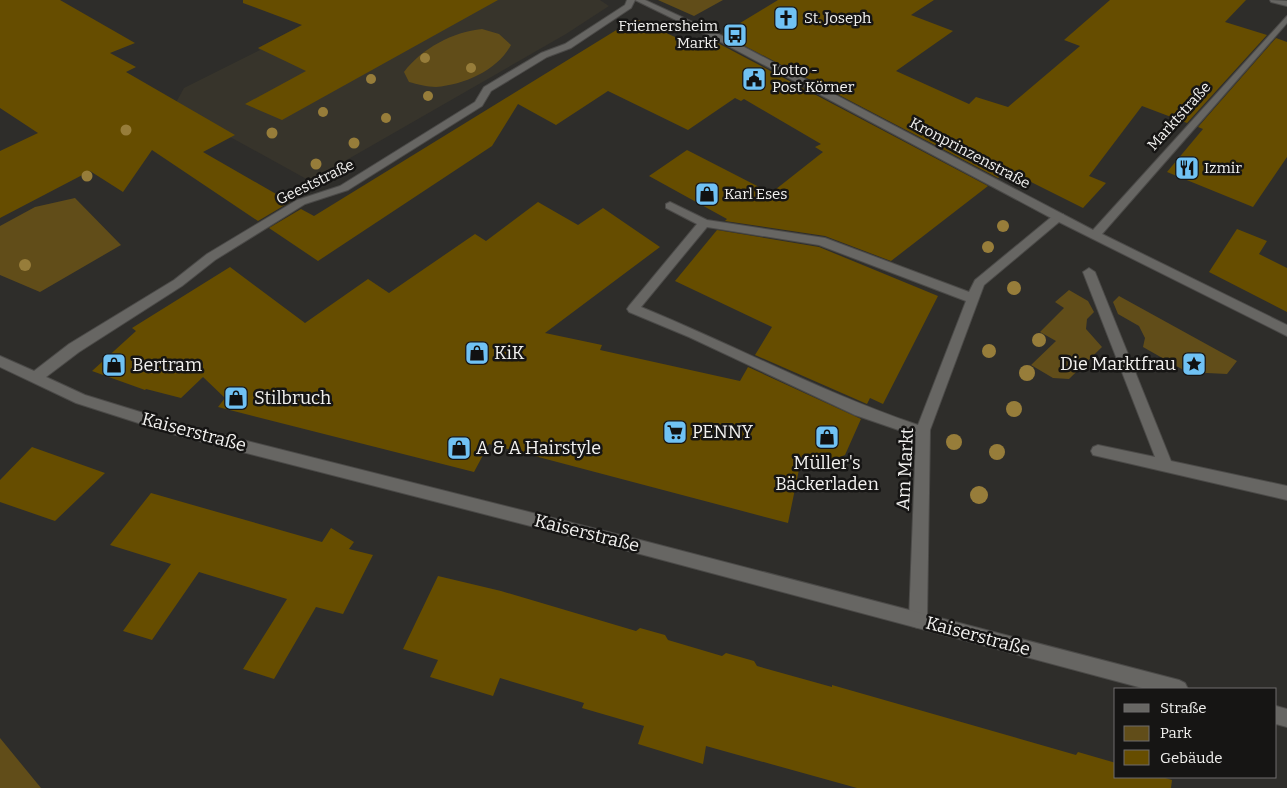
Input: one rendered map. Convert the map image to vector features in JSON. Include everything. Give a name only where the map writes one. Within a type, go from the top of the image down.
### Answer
[{"type":"street","name":"Geeststraße","points":[[35,378],[74,348],[178,283],[211,257],[301,202],[344,188],[479,104],[487,89],[544,55],[568,46],[628,6],[631,0]]},
{"type":"street","name":"Kronprinzenstraße","points":[[639,0],[724,40],[1095,235],[1287,331]]},
{"type":"street","points":[[1274,0],[1287,4]]},
{"type":"street","name":"Marktstraße","points":[[1095,235],[1287,18]]},
{"type":"street","points":[[670,206],[704,223],[821,241],[972,298]]},
{"type":"street","name":"Am Markt","points":[[918,620],[922,432],[979,283],[1059,216]]},
{"type":"street","points":[[704,223],[633,309],[694,334],[860,411],[922,432]]},
{"type":"street","points":[[1089,272],[1164,466]]},
{"type":"street","name":"Kaiserstraße","points":[[0,361],[81,399],[176,429],[1175,688]]},
{"type":"street","points":[[1098,450],[1287,493]]},
{"type":"shaded area","points":[[349,0],[600,0],[609,6],[566,34],[310,181],[174,106],[184,88],[260,50],[258,48]]},
{"type":"green space","points":[[658,0],[723,0],[694,16]]},
{"type":"green space","points":[[482,29],[499,34],[511,45],[498,62],[489,69],[479,75],[447,86],[433,87],[409,82],[404,72],[411,63],[429,49],[449,38]]},
{"type":"green space","points":[[75,198],[121,245],[40,292],[0,275],[0,226],[35,207]]},
{"type":"green space","points":[[1069,290],[1088,301],[1094,312],[1087,319],[1086,329],[1102,347],[1069,379],[1053,378],[1031,365],[1056,341],[1040,332],[1064,308],[1055,302]]},
{"type":"green space","points":[[1119,296],[1237,361],[1227,374],[1187,372],[1143,347],[1145,338],[1139,326],[1118,314],[1113,302]]},
{"type":"green space","points":[[0,738],[41,788],[0,788]]},
{"type":"building","points":[[0,0],[60,0],[135,43],[110,53],[136,67],[126,72],[235,135],[203,152],[290,202],[258,221],[152,150],[123,192],[90,171],[0,218],[0,151],[38,133],[0,108]]},
{"type":"building","points":[[243,0],[498,0],[282,120],[245,104],[306,71],[258,48],[302,25],[243,3]]},
{"type":"building","points":[[778,0],[934,0],[911,15],[953,31],[896,71],[969,104],[976,97],[1008,107],[1080,46],[1064,40],[1110,0],[1246,0],[1225,22],[1267,35],[1187,123],[1142,106],[1089,176],[1106,183],[1083,208],[1009,171],[998,178],[722,34]]},
{"type":"building","points":[[639,20],[698,48],[712,40],[988,186],[891,261],[825,236],[725,221],[727,219],[649,176],[687,150],[771,193],[823,152],[815,147],[821,144],[744,99],[741,101],[735,98],[688,130],[608,91],[556,125],[518,104],[492,146],[318,261],[269,228],[301,209],[314,216],[631,21]]},
{"type":"building","points":[[1276,38],[1287,42],[1287,157],[1253,207],[1167,172],[1203,129],[1198,127]]},
{"type":"building","points":[[538,202],[578,225],[603,208],[660,247],[545,333],[602,345],[600,350],[740,381],[748,367],[861,419],[845,455],[827,462],[802,455],[788,523],[489,444],[474,472],[218,407],[225,398],[203,377],[181,398],[145,390],[92,371],[136,331],[132,328],[230,267],[305,323],[368,279],[389,293],[475,234],[486,241]]},
{"type":"building","points":[[1237,229],[1267,241],[1259,254],[1287,268],[1287,312],[1209,272]]},
{"type":"building","points":[[717,230],[819,247],[938,296],[883,404],[870,398],[867,404],[755,355],[772,327],[675,281]]},
{"type":"building","points":[[32,447],[105,473],[55,521],[0,502],[0,480]]},
{"type":"building","points":[[151,493],[322,542],[331,528],[354,542],[349,549],[373,555],[343,614],[316,607],[274,679],[243,669],[287,599],[199,572],[152,640],[123,631],[171,564],[110,545]]},
{"type":"building","points":[[438,576],[501,591],[636,631],[640,628],[665,635],[668,640],[722,656],[726,653],[754,661],[757,666],[832,687],[832,685],[1076,755],[1078,752],[1114,762],[1114,778],[1165,778],[1172,780],[1171,788],[857,788],[706,746],[703,764],[638,744],[644,726],[582,708],[584,703],[500,678],[493,696],[430,677],[438,660],[403,649]]},
{"type":"place","name":"St. Joseph","points":[[786,18]]},
{"type":"place","name":"Friemersheim Markt","points":[[735,35]]},
{"type":"place","name":"Lotto - Post Körner","points":[[754,79]]},
{"type":"place","name":"Izmir","points":[[1187,168]]},
{"type":"place","name":"Karl Eses","points":[[707,194]]},
{"type":"place","name":"KiK","points":[[477,353]]},
{"type":"place","name":"Die Marktfrau","points":[[1194,364]]},
{"type":"place","name":"Bertram","points":[[114,365]]},
{"type":"place","name":"Stilbruch","points":[[236,398]]},
{"type":"place","name":"PENNY","points":[[675,432]]},
{"type":"place","name":"Müller's Bäckerladen","points":[[827,437]]},
{"type":"place","name":"A & A Hairstyle","points":[[459,448]]}]
